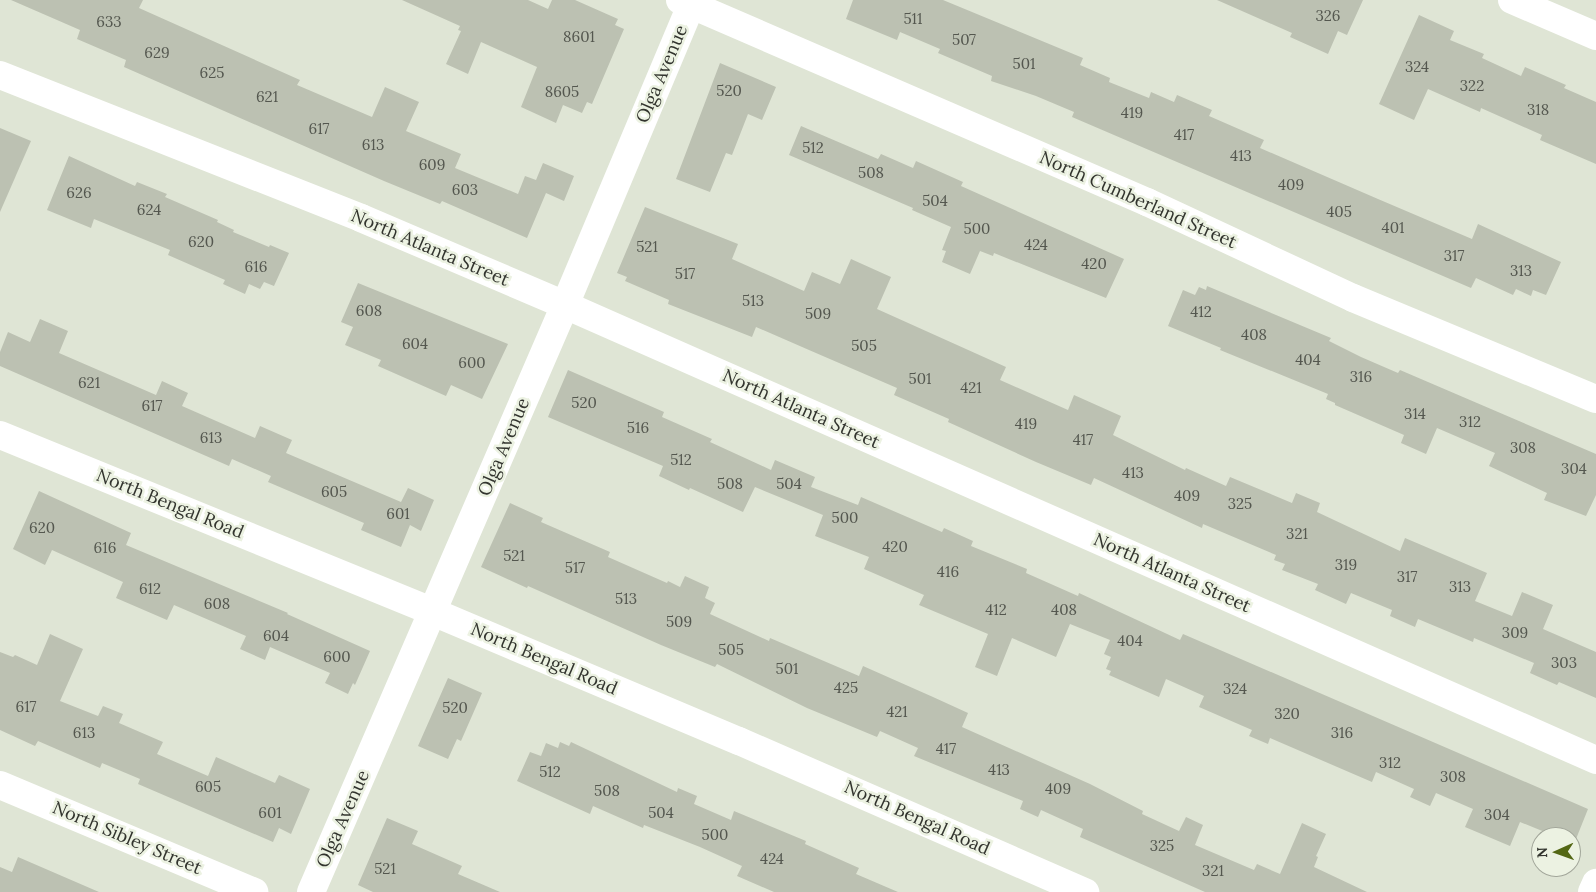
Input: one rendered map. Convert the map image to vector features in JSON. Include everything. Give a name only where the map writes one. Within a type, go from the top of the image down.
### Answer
[{"type":"street","points":[[1512,0],[1596,36]]},
{"type":"street","name":"Olga Avenue","points":[[311,892],[565,305],[688,2]]},
{"type":"street","name":"North Cumberland Street","points":[[688,2],[1147,202],[1353,298],[1596,399]]},
{"type":"street","name":"North Atlanta Street","points":[[0,75],[361,218],[565,305],[1596,760]]},
{"type":"street","name":"North Bengal Road","points":[[0,435],[433,612],[739,740],[1085,892]]},
{"type":"street","name":"North Sibley Street","points":[[0,784],[254,892]]},
{"type":"street","points":[[1592,892],[1596,883]]},
{"type":"building","points":[[11,0],[143,0],[139,8],[300,80],[297,85],[372,117],[385,87],[419,102],[406,131],[461,154],[455,168],[518,194],[525,176],[536,180],[543,163],[574,176],[564,201],[546,193],[527,238],[442,201],[440,204],[384,181],[124,67],[126,60],[77,39],[80,30]]},
{"type":"building","points":[[402,0],[528,0],[548,9],[552,0],[575,0],[618,19],[615,25],[624,29],[592,104],[587,102],[582,113],[563,105],[556,123],[521,107],[537,67],[481,42],[468,74],[446,64],[461,31],[458,30],[460,26]]},
{"type":"building","points":[[853,0],[943,0],[1083,58],[1080,65],[1110,78],[1109,82],[1149,98],[1151,92],[1174,102],[1177,95],[1212,110],[1209,116],[1264,140],[1260,148],[1472,239],[1478,224],[1561,262],[1546,295],[1533,290],[1531,296],[1516,289],[1513,295],[1476,278],[1471,288],[1072,117],[1074,112],[1036,96],[991,81],[992,76],[938,53],[940,49],[900,32],[897,40],[846,19]]},
{"type":"building","points":[[1217,0],[1363,0],[1347,35],[1338,31],[1328,54],[1290,37],[1292,33]]},
{"type":"building","points":[[1419,15],[1454,31],[1450,40],[1484,54],[1482,58],[1521,76],[1525,67],[1566,85],[1564,88],[1596,102],[1596,164],[1540,140],[1542,135],[1481,108],[1480,112],[1428,89],[1414,120],[1379,104]]},
{"type":"building","points":[[720,63],[776,87],[762,120],[748,114],[732,155],[726,153],[710,192],[676,179]]},
{"type":"building","points":[[801,126],[878,159],[881,154],[913,168],[916,161],[963,182],[961,186],[1124,259],[1106,298],[994,253],[993,256],[980,251],[970,274],[942,262],[946,251],[942,250],[951,227],[912,210],[913,208],[789,155]]},
{"type":"building","points":[[0,128],[31,141],[0,212]]},
{"type":"building","points":[[69,156],[135,186],[137,182],[167,194],[165,197],[218,220],[217,222],[234,230],[233,232],[289,253],[274,286],[264,282],[260,289],[249,284],[245,294],[223,284],[225,280],[168,255],[170,250],[94,219],[91,228],[47,210]]},
{"type":"building","points":[[645,207],[738,244],[732,259],[804,291],[812,272],[840,284],[851,259],[891,277],[877,309],[1006,367],[1000,380],[1068,410],[1074,395],[1121,416],[1113,435],[1185,470],[1186,468],[1226,486],[1230,477],[1292,503],[1296,493],[1320,503],[1317,512],[1400,551],[1405,538],[1487,573],[1475,601],[1512,616],[1522,592],[1553,605],[1543,629],[1596,652],[1596,698],[1559,682],[1557,685],[1530,673],[1534,663],[1474,638],[1473,642],[1418,619],[1415,627],[1390,616],[1392,610],[1351,593],[1346,604],[1315,590],[1318,584],[1282,570],[1285,564],[1274,560],[1276,555],[1203,524],[1202,528],[1094,478],[1091,485],[1036,462],[948,422],[949,419],[894,395],[897,388],[756,327],[752,337],[668,304],[669,300],[625,281],[627,277],[617,273]]},
{"type":"building","points":[[358,283],[508,344],[482,399],[451,385],[446,396],[378,366],[381,360],[345,345],[353,327],[341,322]]},
{"type":"building","points":[[1207,286],[1331,338],[1329,341],[1398,373],[1400,370],[1596,454],[1596,495],[1586,516],[1544,500],[1547,493],[1489,466],[1495,453],[1437,428],[1426,454],[1401,443],[1404,435],[1335,405],[1335,403],[1326,399],[1328,394],[1220,350],[1221,348],[1168,326],[1183,290],[1195,295],[1199,287],[1206,290]]},
{"type":"building","points":[[40,319],[68,331],[59,353],[156,395],[162,381],[188,393],[182,406],[255,438],[260,426],[292,440],[286,453],[401,502],[408,488],[434,500],[421,531],[410,525],[401,547],[361,530],[364,523],[268,482],[271,476],[232,459],[229,466],[0,366],[0,352],[8,332],[30,342]]},
{"type":"building","points":[[568,370],[664,412],[662,417],[712,439],[710,442],[771,470],[775,460],[815,477],[811,487],[858,505],[861,497],[942,532],[944,528],[973,541],[971,546],[1027,569],[1026,573],[1078,596],[1079,593],[1180,640],[1183,634],[1588,809],[1581,827],[1532,827],[1520,822],[1510,846],[1465,827],[1473,809],[1436,793],[1430,806],[1410,797],[1414,789],[1376,772],[1372,782],[1270,738],[1268,744],[1249,736],[1252,730],[1199,707],[1204,696],[1166,679],[1159,697],[1109,675],[1111,671],[1106,669],[1111,657],[1104,654],[1110,640],[1070,624],[1056,657],[1012,638],[997,676],[975,667],[988,634],[919,605],[924,595],[864,569],[869,557],[815,536],[823,515],[755,487],[743,512],[659,476],[663,466],[548,417]]},
{"type":"building","points":[[39,491],[131,533],[126,545],[288,613],[370,651],[355,685],[353,683],[348,694],[325,683],[330,673],[270,647],[265,660],[240,649],[246,636],[174,605],[167,620],[116,598],[123,582],[52,550],[45,565],[13,549]]},
{"type":"building","points":[[510,503],[543,518],[541,522],[610,552],[608,557],[667,583],[668,581],[680,587],[685,576],[709,587],[705,598],[715,603],[710,614],[769,641],[770,638],[859,676],[863,666],[968,713],[962,727],[1090,784],[1143,811],[1142,814],[1179,831],[1186,817],[1203,825],[1195,845],[1254,870],[1257,864],[1280,874],[1302,823],[1326,834],[1316,856],[1318,857],[1314,867],[1367,892],[1205,892],[1080,837],[1083,829],[1041,810],[1038,817],[1020,809],[1023,801],[914,756],[918,748],[880,731],[877,737],[807,708],[717,664],[715,667],[528,586],[527,588],[481,567]]},
{"type":"building","points":[[50,634],[83,649],[60,701],[98,716],[103,706],[123,714],[119,723],[163,742],[157,754],[208,776],[216,757],[275,783],[279,775],[310,789],[291,834],[279,828],[273,842],[138,784],[140,779],[102,763],[100,768],[38,741],[35,746],[0,730],[0,652],[13,657],[15,655],[37,665]]},
{"type":"building","points":[[448,678],[482,693],[461,741],[457,739],[448,759],[418,746]]},
{"type":"building","points":[[560,742],[569,746],[571,742],[677,792],[678,788],[697,796],[694,804],[731,820],[734,811],[806,841],[805,844],[859,868],[856,874],[898,892],[774,892],[737,876],[742,866],[700,847],[644,825],[643,828],[593,806],[590,814],[517,781],[530,752],[541,756],[546,743],[558,748]]},
{"type":"building","points":[[387,818],[418,831],[412,844],[462,866],[458,874],[500,892],[373,892],[358,885]]},
{"type":"building","points":[[18,857],[99,892],[0,892],[0,867],[12,872]]}]
